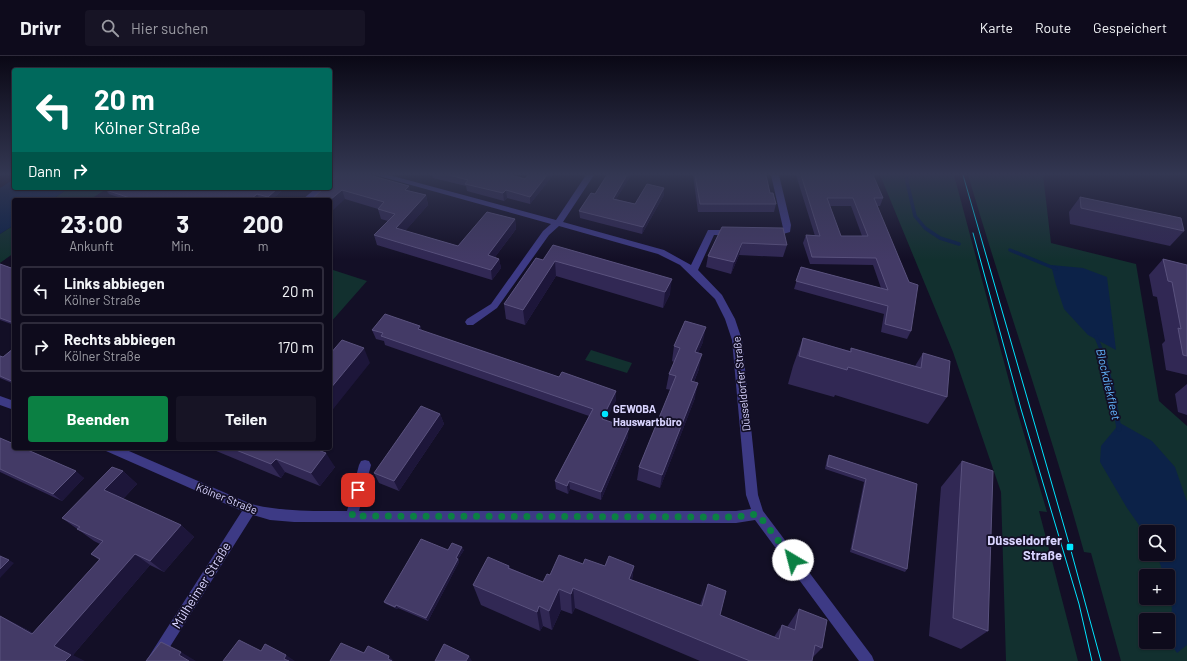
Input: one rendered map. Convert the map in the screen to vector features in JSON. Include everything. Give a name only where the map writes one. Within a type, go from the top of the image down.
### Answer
[{"type":"street","name":"Düsseldorfer Straße","points":[[484,203],[661,252],[693,270],[719,298],[735,330],[752,495],[758,514],[868,661]]},
{"type":"street","points":[[470,322],[494,306],[546,233],[558,223],[571,203]]},
{"type":"street","points":[[765,232],[780,232],[787,230],[782,203]]},
{"type":"street","points":[[693,270],[711,232],[742,232]]},
{"type":"street","points":[[0,400],[12,405]]},
{"type":"street","name":"Kölner Straße","points":[[115,450],[250,509],[276,515],[736,517],[758,514]]},
{"type":"street","points":[[352,516],[365,465]]},
{"type":"street","name":"Mülheimer Straße","points":[[153,661],[250,509]]},
{"type":"green space","points":[[892,203],[962,203],[1016,407],[1047,512],[1039,511],[1078,661],[1006,661],[1001,492],[953,352]]},
{"type":"green space","points":[[976,203],[1046,203],[1051,243],[1136,264],[1159,401],[1187,426],[1187,661],[1121,661],[1091,553],[1084,552]]},
{"type":"green space","points":[[12,226],[12,254],[0,263],[0,234]]},
{"type":"green space","points":[[332,270],[367,281],[332,321]]},
{"type":"green space","points":[[591,350],[632,363],[627,373],[585,360]]},
{"type":"water","points":[[0,203],[12,203],[12,226],[0,234]]},
{"type":"water","points":[[1051,265],[1083,268],[1107,277],[1116,350],[1088,335],[1064,309]]},
{"type":"water","points":[[1120,423],[1152,441],[1175,467],[1187,502],[1187,645],[1177,653],[1174,649],[1175,613],[1172,613],[1171,605],[1175,605],[1175,569],[1162,569],[1159,561],[1175,561],[1175,525],[1139,525],[1127,508],[1100,462],[1101,446]]},
{"type":"building","points":[[383,203],[419,203],[396,228],[458,246],[487,212],[515,219],[488,255],[499,259],[491,270],[374,235],[395,214],[378,209]]},
{"type":"building","points":[[584,203],[656,203],[643,227],[579,211]]},
{"type":"building","points":[[700,203],[776,204],[700,204]]},
{"type":"building","points":[[810,203],[829,203],[841,236],[868,236],[855,203],[876,203],[909,282],[918,285],[911,331],[885,324],[888,306],[796,281],[801,267],[888,290],[876,258],[812,257],[806,235],[820,236]]},
{"type":"building","points":[[1081,203],[1110,203],[1181,218],[1184,231],[1081,208]]},
{"type":"building","points":[[722,227],[783,228],[787,245],[742,243],[734,262],[708,256]]},
{"type":"building","points":[[553,245],[672,279],[665,292],[555,261],[523,310],[504,304],[536,258],[543,260]]},
{"type":"building","points":[[1163,259],[1187,265],[1187,356],[1183,355],[1178,328],[1181,329],[1172,282],[1168,281]]},
{"type":"building","points":[[0,264],[12,268],[12,322],[0,318]]},
{"type":"building","points":[[385,314],[420,326],[418,329],[559,377],[562,372],[616,391],[602,419],[629,428],[601,492],[569,481],[567,486],[555,481],[593,409],[381,336],[383,333],[372,330]]},
{"type":"building","points":[[685,321],[706,327],[695,352],[702,354],[691,381],[698,383],[662,475],[639,467],[676,376],[669,374],[680,348],[674,346]]},
{"type":"building","points":[[803,338],[851,352],[851,348],[921,368],[923,353],[950,361],[947,397],[848,367],[847,370],[799,356]]},
{"type":"building","points":[[342,340],[364,348],[332,387],[332,352]]},
{"type":"building","points":[[12,350],[12,381],[0,376],[0,356],[3,357]]},
{"type":"building","points":[[421,406],[440,414],[394,481],[374,473]]},
{"type":"building","points":[[0,438],[12,443],[12,450],[28,450],[76,471],[53,494],[0,469]]},
{"type":"building","points":[[236,450],[318,450],[326,453],[311,473],[276,459],[271,464]]},
{"type":"building","points":[[829,455],[917,484],[907,569],[852,549],[866,479],[827,466]]},
{"type":"building","points":[[962,461],[993,471],[988,631],[953,618]]},
{"type":"building","points":[[112,467],[123,471],[104,490],[181,525],[150,561],[135,554],[54,646],[71,655],[65,661],[0,661],[0,616],[32,634],[100,559],[91,554],[103,541],[77,529],[80,527],[62,518]]},
{"type":"building","points":[[421,539],[448,550],[452,543],[462,547],[456,558],[458,559],[426,618],[396,605],[395,607],[384,602]]},
{"type":"building","points":[[559,555],[583,564],[585,559],[605,566],[609,556],[634,566],[629,579],[702,606],[708,584],[726,591],[720,615],[779,639],[782,625],[795,630],[799,609],[827,620],[822,648],[815,645],[812,661],[750,661],[573,588],[571,594],[559,589],[549,611],[539,606],[537,612],[473,585],[488,557],[509,566],[508,568],[543,582],[547,574],[550,575]]},
{"type":"building","points":[[0,556],[9,560],[0,569]]},
{"type":"building","points":[[239,640],[261,651],[265,644],[286,655],[284,659],[289,661],[223,661]]},
{"type":"building","points":[[161,642],[181,652],[179,655],[189,661],[146,661]]},
{"type":"building","points":[[341,643],[364,653],[368,646],[389,656],[388,659],[392,661],[330,661]]},
{"type":"building","points":[[444,644],[469,656],[466,661],[435,661]]},
{"type":"waterway","name":"Blockdiekfleet","points":[[912,203],[915,216],[925,228],[940,238],[959,244]]},
{"type":"waterway","name":"Blockdiekfleet","points":[[1010,250],[1056,269]]},
{"type":"waterway","name":"Blockdiekfleet","points":[[1096,337],[1105,358],[1111,384]]},
{"type":"waterway","name":"Blockdiekfleet","points":[[1111,383],[1119,429]]},
{"type":"tram line","points":[[971,203],[1070,547],[1101,661]]},
{"type":"tram line","points":[[973,233],[1021,409],[1079,604],[1092,661]]},
{"type":"place","name":"GEWOBA Hauswartbüro","points":[[605,414]]},
{"type":"place","name":"Düsseldorfer Straße","points":[[1070,547]]},
{"type":"route","points":[[358,490],[352,516],[736,517],[758,514],[793,560]]}]
